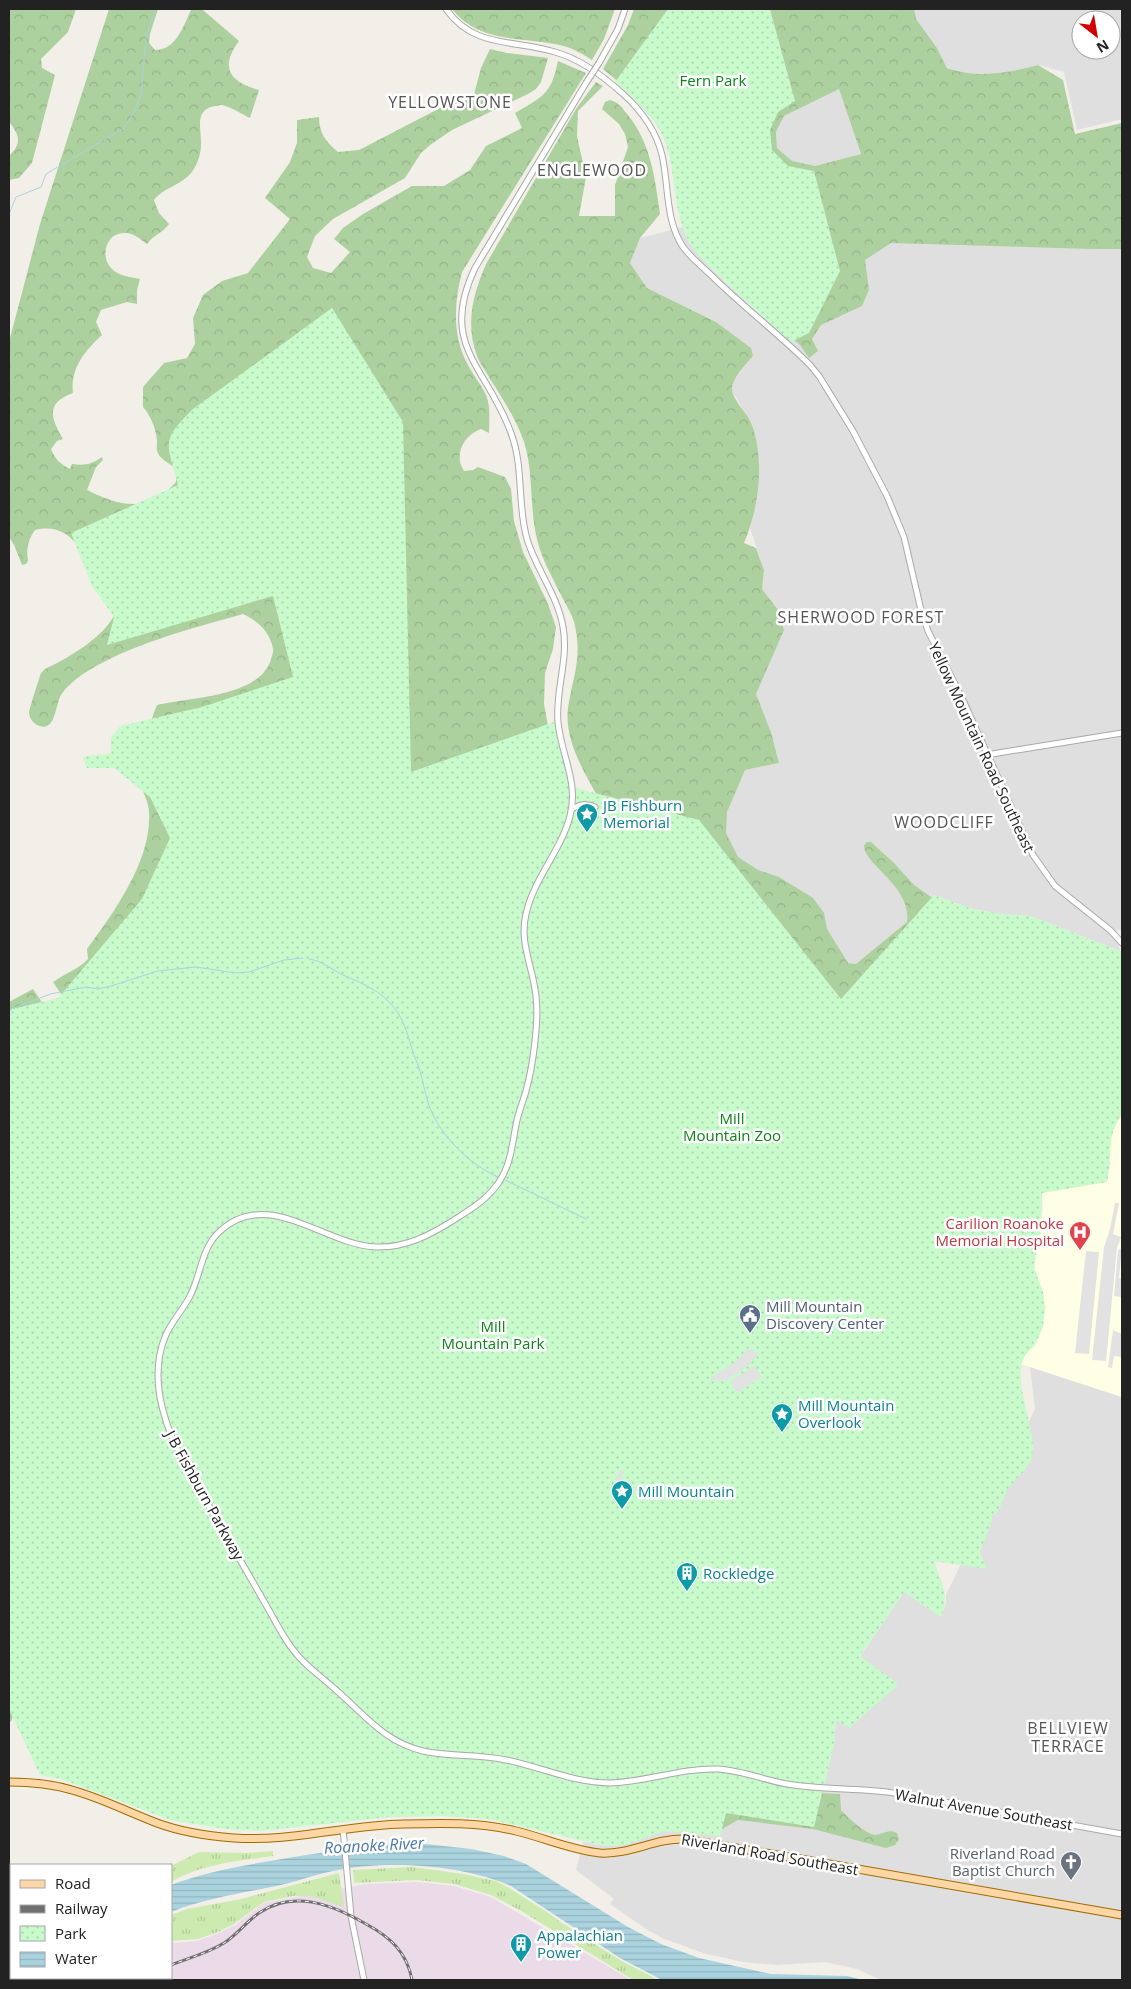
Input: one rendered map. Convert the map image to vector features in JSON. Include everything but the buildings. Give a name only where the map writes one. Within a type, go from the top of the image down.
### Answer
[{"type":"main road","name":"Riverland Road Southeast","points":[[9,1782],[40,1784],[72,1790],[167,1826],[216,1836],[266,1838],[402,1824],[484,1826],[516,1831],[574,1848],[607,1853],[625,1851],[664,1839],[685,1839],[1122,1915]]},
{"type":"street","name":"Yellow Mountain Road Southeast","points":[[446,9],[461,25],[485,38],[502,43],[546,49],[576,60],[613,85],[643,115],[658,143],[671,216],[683,246],[742,305],[810,365],[820,376],[853,431],[895,516],[908,550],[924,621],[962,698],[986,755],[1033,855],[1048,878],[1063,893],[1110,930],[1122,943]]},
{"type":"street","name":"J B Fishburn Parkway","points":[[625,9],[618,29],[599,63],[475,268],[464,292],[461,312],[462,332],[471,359],[503,414],[514,438],[519,465],[525,532],[534,558],[561,618],[564,649],[558,722],[573,786],[572,809],[561,840],[534,892],[526,913],[524,946],[536,994],[536,1014],[529,1079],[518,1116],[510,1160],[503,1176],[490,1193],[473,1207],[430,1234],[400,1245],[381,1247],[358,1245],[332,1237],[288,1218],[272,1214],[248,1215],[226,1226],[218,1232],[209,1245],[191,1295],[171,1325],[163,1342],[159,1379],[165,1420],[182,1459],[296,1654],[344,1696],[368,1722],[391,1738],[420,1750],[496,1758],[588,1781],[623,1782],[699,1770],[721,1769],[788,1785],[845,1789]]},
{"type":"street","points":[[986,755],[1122,733]]},
{"type":"street","points":[[572,809],[578,805],[587,804],[595,807]]},
{"type":"street","name":"Walnut Avenue Southeast","points":[[845,1789],[870,1789],[1122,1834]]},
{"type":"street","points":[[343,1830],[356,1948],[364,1980]]},
{"type":"shaded area","points":[[893,9],[1122,9],[1122,119],[1077,130],[1064,72],[1038,65],[1010,72],[979,75],[960,73],[947,67],[937,48]]},
{"type":"shaded area","points":[[839,88],[861,154],[815,166],[792,162],[777,148],[776,132],[784,116]]},
{"type":"shaded area","points":[[1122,177],[1122,929],[1116,931],[1120,951],[1031,916],[1001,914],[973,909],[934,895],[841,999],[699,820],[745,770],[779,763],[771,732],[756,694],[778,610],[761,589],[764,570],[750,528],[757,498],[759,461],[752,424],[732,391],[733,382],[753,356],[716,322],[647,288],[630,263],[640,238],[683,227],[688,241],[710,267],[792,342],[840,271],[891,241]]},
{"type":"shaded area","name":"Carilion Roanoke Memorial Hospital","points":[[1122,1114],[1122,1397],[1021,1364],[1043,1208],[1042,1193],[1107,1181],[1110,1166],[1110,1138]]},
{"type":"shaded area","points":[[1115,1203],[1119,1203],[1113,1234],[1121,1237],[1117,1248],[1106,1361],[1092,1360],[1104,1247]]},
{"type":"shaded area","points":[[1122,1248],[1119,1278],[1122,1279],[1122,1297],[1114,1296],[1118,1250]]},
{"type":"shaded area","points":[[1086,1251],[1099,1252],[1089,1354],[1075,1353]]},
{"type":"shaded area","points":[[1113,1330],[1122,1334],[1122,1357],[1114,1356],[1112,1368],[1108,1367]]},
{"type":"shaded area","points":[[749,1348],[758,1354],[748,1366],[725,1381],[711,1380],[711,1377],[734,1363]]},
{"type":"shaded area","points":[[755,1366],[762,1377],[737,1393],[730,1381]]},
{"type":"shaded area","points":[[1030,1367],[1122,1397],[1122,1980],[881,1980],[857,1969],[825,1962],[776,1965],[743,1962],[703,1953],[662,1938],[610,1904],[614,1899],[576,1870],[583,1842],[605,1846],[665,1831],[687,1832],[726,1813],[814,1827],[834,1744],[836,1720],[895,1682],[860,1657],[904,1592],[941,1617],[946,1602],[946,1595],[1035,1409]]},
{"type":"shaded area","points":[[620,1470],[624,1471],[616,1493],[634,1489],[635,1493],[618,1498],[613,1497],[611,1489]]},
{"type":"shaded area","points":[[418,1882],[454,1886],[491,1897],[631,1980],[59,1980],[172,1979],[172,1943],[197,1941],[219,1933],[235,1925],[264,1903],[365,1884]]},
{"type":"green space","points":[[9,9],[76,9],[68,32],[41,59],[42,68],[55,75],[32,163],[19,178],[9,180],[9,156],[16,147],[18,139],[9,122]]},
{"type":"green space","name":"Mill Mountain Park","points":[[109,9],[158,9],[149,43],[155,50],[162,49],[174,42],[191,10],[203,10],[239,41],[230,59],[231,73],[241,83],[259,90],[250,118],[222,105],[211,107],[202,113],[200,123],[201,148],[195,167],[187,177],[154,200],[159,213],[169,224],[167,227],[147,244],[133,235],[123,233],[112,237],[106,246],[106,258],[114,271],[128,277],[140,279],[137,290],[137,304],[127,302],[101,310],[96,322],[102,335],[90,347],[76,368],[73,393],[58,401],[55,406],[53,417],[63,439],[57,441],[51,449],[58,461],[70,469],[72,464],[88,464],[102,457],[103,460],[96,467],[87,490],[122,503],[144,503],[155,499],[176,482],[176,469],[157,452],[154,427],[143,407],[143,387],[164,363],[187,358],[195,344],[193,318],[203,295],[222,281],[248,273],[290,219],[265,198],[290,162],[297,143],[297,120],[319,117],[320,128],[324,137],[338,152],[359,150],[442,107],[473,98],[481,68],[490,49],[548,58],[541,82],[536,89],[452,130],[421,153],[405,178],[333,219],[315,236],[307,257],[313,268],[331,273],[350,252],[334,239],[343,228],[363,214],[412,186],[444,186],[470,170],[486,146],[522,128],[515,113],[545,93],[552,81],[558,61],[586,73],[462,272],[456,307],[459,343],[470,369],[482,387],[489,404],[489,433],[481,429],[465,441],[460,452],[461,465],[464,471],[473,470],[478,467],[505,477],[511,489],[514,521],[523,552],[548,604],[556,627],[553,649],[545,673],[544,704],[549,731],[799,1792],[840,1794],[841,1810],[848,1817],[872,1834],[876,1835],[888,1831],[897,1833],[899,1839],[895,1845],[886,1848],[813,1829],[738,1820],[717,1832],[13,1714],[12,1720],[9,1723],[9,1002],[33,989],[43,1004],[63,997],[53,982],[88,959],[87,949],[119,902],[138,867],[148,830],[149,808],[141,780],[149,732],[157,705],[204,697],[239,688],[265,672],[273,651],[266,632],[254,620],[243,614],[161,638],[100,664],[80,676],[65,689],[59,700],[54,717],[48,726],[37,725],[29,715],[41,673],[94,639],[115,614],[85,556],[73,540],[65,534],[57,530],[35,530],[28,545],[28,561],[22,565],[9,537],[9,342],[40,224]]},
{"type":"green space","points":[[452,9],[615,9],[604,39],[592,60],[564,46],[504,37],[476,29],[463,21]]},
{"type":"green space","points":[[634,9],[914,9],[916,19],[937,48],[947,68],[970,73],[992,74],[1038,65],[1063,80],[1075,134],[1122,123],[1122,249],[891,243],[865,260],[869,290],[862,306],[821,325],[812,339],[818,351],[809,358],[800,345],[759,309],[662,129],[621,84],[603,69],[628,25]],"holes":[[[839,89],[861,154],[815,166],[792,161],[777,148],[776,132],[784,116]]]},
{"type":"green space","name":"Fern Park","points":[[668,9],[770,9],[795,101],[778,112],[770,130],[772,150],[788,166],[814,171],[840,271],[809,333],[791,342],[709,266],[691,246],[683,229],[677,206],[670,158],[663,137],[646,111],[615,82]]},
{"type":"green space","points":[[596,82],[603,86],[578,111],[577,136],[586,177],[579,216],[615,216],[615,185],[628,147],[625,134],[619,124],[602,109],[605,102],[610,100],[616,102],[628,115],[642,138],[651,162],[660,214],[640,238],[630,263],[647,288],[716,322],[751,348],[753,356],[737,375],[732,388],[735,397],[752,425],[758,454],[757,500],[744,543],[756,548],[764,570],[762,589],[778,610],[784,630],[756,694],[771,732],[779,763],[745,770],[727,812],[726,833],[738,857],[758,870],[779,877],[813,898],[824,913],[827,929],[848,963],[856,964],[907,922],[907,909],[902,898],[866,853],[864,845],[867,842],[871,842],[914,885],[934,899],[1025,1190],[599,799],[576,755],[569,732],[568,708],[576,666],[577,634],[570,612],[539,547],[533,515],[529,466],[524,442],[509,409],[478,359],[473,344],[471,321],[474,298],[486,264],[576,109]]},
{"type":"green space","name":"Mill Mountain Park","points":[[332,308],[403,422],[411,772],[557,721],[572,787],[699,820],[841,999],[934,895],[973,909],[1001,914],[1031,916],[1122,952],[1122,1114],[1111,1139],[1107,1182],[1042,1193],[1040,1243],[1034,1267],[1043,1292],[1045,1308],[1043,1327],[1035,1345],[1026,1354],[1021,1364],[1021,1386],[1032,1436],[1033,1449],[1031,1461],[1008,1488],[997,1514],[993,1513],[980,1552],[987,1569],[934,1561],[945,1595],[944,1609],[941,1617],[904,1592],[860,1656],[896,1682],[897,1686],[849,1728],[836,1720],[834,1744],[814,1827],[726,1813],[720,1836],[665,1831],[625,1845],[605,1846],[488,1819],[443,1816],[390,1817],[260,1831],[225,1829],[170,1820],[61,1779],[40,1775],[9,1709],[9,1012],[12,1009],[58,998],[142,899],[170,838],[150,797],[114,768],[87,768],[83,757],[111,753],[111,738],[120,726],[202,707],[293,677],[273,596],[107,645],[114,617],[92,586],[71,533],[178,485],[169,451],[169,443],[175,428],[193,409]]},
{"type":"green space","points":[[273,1851],[273,1856],[207,1867],[172,1882],[172,1866],[199,1852],[248,1853]]},
{"type":"green space","points":[[412,1867],[496,1881],[620,1960],[658,1980],[633,1980],[523,1912],[491,1895],[454,1884],[417,1880],[354,1883],[353,1870]]},
{"type":"green space","points":[[339,1873],[344,1907],[311,1896],[294,1896],[264,1902],[234,1924],[218,1932],[198,1939],[172,1941],[172,1915],[187,1909],[241,1899]]},
{"type":"green space","points":[[9,1965],[10,1979],[58,1979],[9,1980]]},
{"type":"water","points":[[417,1843],[471,1849],[504,1856],[526,1864],[628,1927],[661,1944],[699,1958],[771,1974],[847,1976],[863,1980],[662,1980],[620,1958],[511,1886],[471,1873],[426,1866],[380,1865],[338,1870],[280,1885],[208,1900],[172,1912],[172,1885],[197,1876],[311,1854]]},
{"type":"waterway","points":[[9,214],[16,197],[41,187],[46,174],[124,128],[134,112],[141,94],[146,37],[155,9]]},
{"type":"waterway","points":[[9,1010],[50,994],[87,987],[97,989],[158,971],[196,967],[235,973],[249,972],[284,960],[303,958]]},
{"type":"waterway","points":[[309,959],[322,963],[368,986],[394,1007],[406,1030],[429,1104],[438,1125],[452,1143],[469,1159],[498,1177]]},
{"type":"waterway","points":[[505,1180],[586,1219]]},
{"type":"railway","points":[[172,1965],[218,1947],[259,1913],[272,1906],[300,1901],[313,1902],[340,1911],[383,1934],[402,1953],[410,1970],[412,1980]]},
{"type":"place","name":"JB Fishburn Memorial","points":[[587,833]]},
{"type":"place","name":"Carilion Roanoke Memorial Hospital","points":[[1080,1251]]},
{"type":"place","name":"Mill Mountain Discovery Center","points":[[750,1334]]},
{"type":"place","name":"Mill Mountain Overlook","points":[[782,1433]]},
{"type":"place","name":"Mill Mountain","points":[[622,1510]]},
{"type":"place","name":"Rockledge","points":[[687,1592]]},
{"type":"place","name":"Riverland Road Baptist Church","points":[[1071,1881]]},
{"type":"place","name":"Appalachian Power","points":[[521,1963]]},
{"type":"district","name":"YELLOWSTONE","points":[[450,102]]},
{"type":"district","name":"ENGLEWOOD","points":[[592,170]]},
{"type":"district","name":"SHERWOOD FOREST","points":[[861,617]]},
{"type":"district","name":"WOODCLIFF","points":[[944,822]]},
{"type":"district","name":"BELLVIEW TERRACE","points":[[1068,1737]]},
{"type":"park label","name":"Mill Mountain Zoo","points":[[732,1126]]},
{"type":"water label","name":"Roanoke River","points":[[374,1845]]}]
